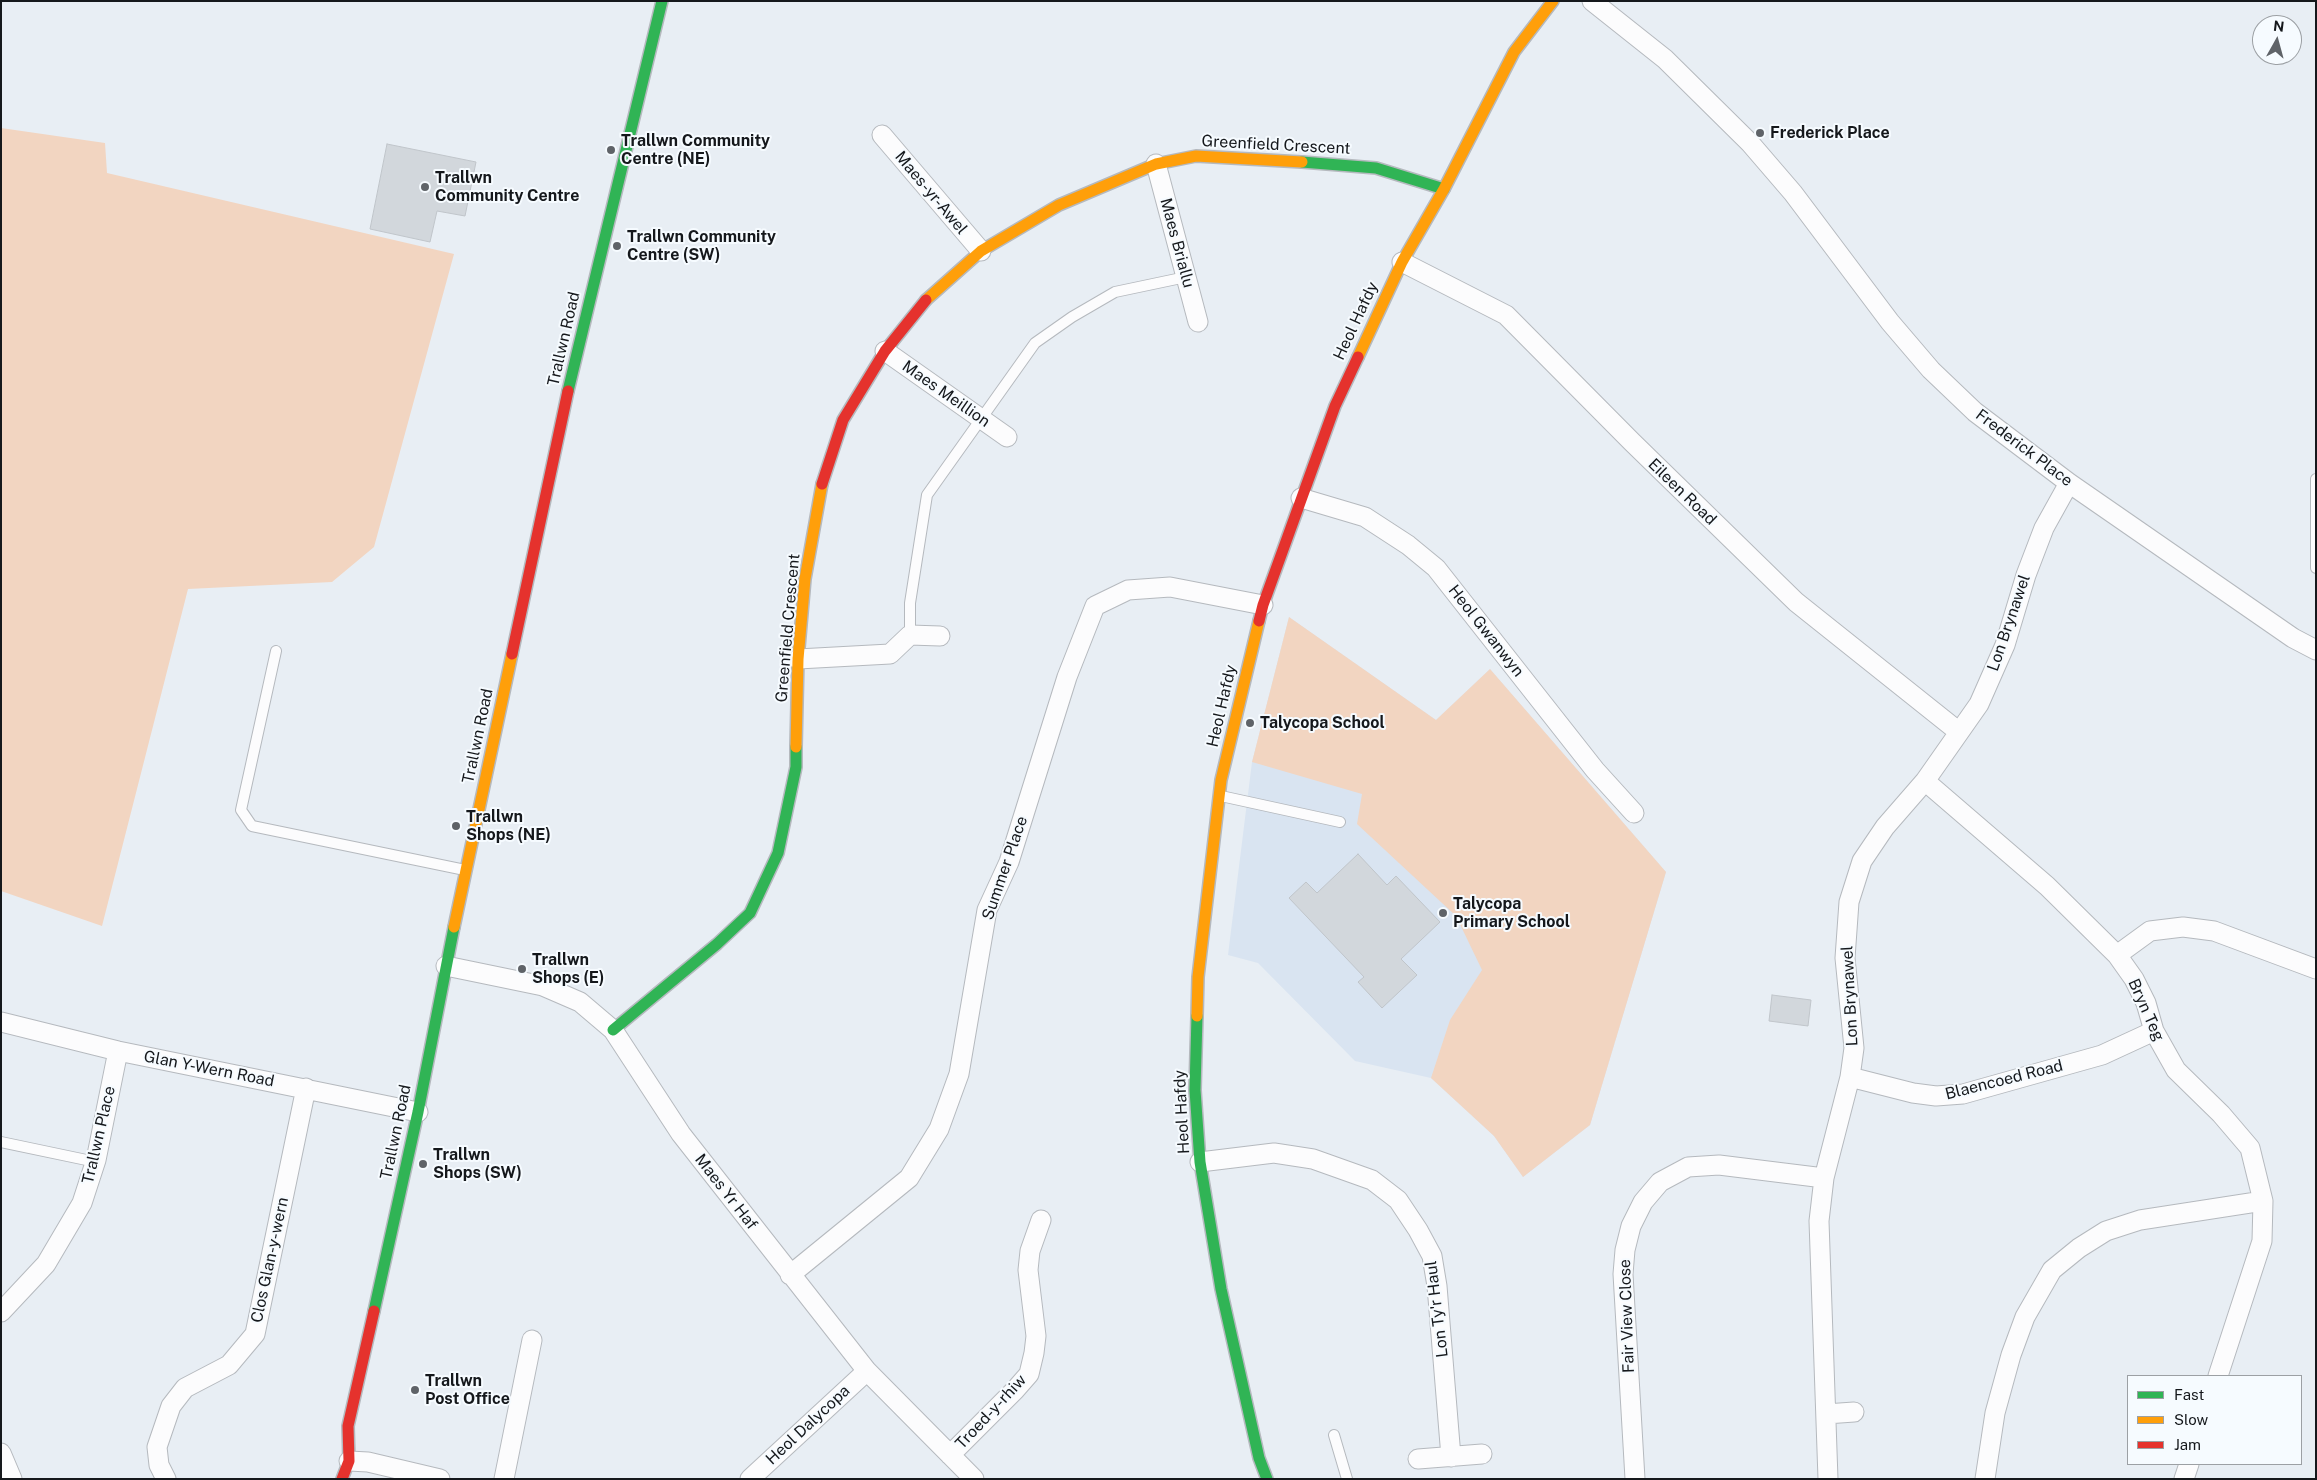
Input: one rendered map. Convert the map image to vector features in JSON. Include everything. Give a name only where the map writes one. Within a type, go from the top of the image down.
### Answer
[{"type":"street","name":"Trallwn Road","points":[[342,1479],[349,1462],[348,1426],[418,1112],[446,966],[567,396],[662,1]]},
{"type":"street","name":"Heol Hafdy","points":[[1267,1479],[1259,1458],[1221,1289],[1200,1162],[1195,1090],[1198,977],[1222,780],[1264,604],[1335,406],[1402,262],[1444,189],[1514,52],[1553,1]]},
{"type":"street","name":"Frederick Place","points":[[1592,1],[1665,59],[1750,143],[1794,193],[1890,322],[1932,370],[1976,412],[2069,483],[2293,638],[2316,650]]},
{"type":"street","name":"Maes-yr-Awel","points":[[882,134],[981,251]]},
{"type":"street","name":"Greenfield Crescent","points":[[613,1030],[717,944],[750,913],[778,852],[796,767],[798,659],[805,579],[821,486],[843,420],[885,351],[929,296],[981,251],[1059,205],[1156,164],[1196,156],[1282,160],[1376,168],[1444,189]]},
{"type":"street","name":"Maes Briallu","points":[[1156,164],[1198,322]]},
{"type":"street","name":"Eileen Road","points":[[1402,262],[1506,315],[1632,442],[1796,602],[1959,732]]},
{"type":"street","name":"Maes Meillion","points":[[885,351],[1007,437]]},
{"type":"street","name":"Lon Brynawel","points":[[1828,1479],[1819,1221],[1824,1178],[1850,1077],[1854,1048],[1845,958],[1849,902],[1862,861],[1885,827],[1925,781],[1979,704],[2005,645],[2026,575],[2044,528],[2069,483]]},
{"type":"street","name":"Heol Gwanwyn","points":[[1301,498],[1365,517],[1408,545],[1436,568],[1595,770],[1634,813]]},
{"type":"street","name":"Summer Place","points":[[790,1275],[909,1178],[939,1129],[959,1074],[987,910],[1009,862],[1067,677],[1095,606],[1128,590],[1170,587],[1264,604]]},
{"type":"street","points":[[798,659],[890,654],[910,634],[940,636]]},
{"type":"street","name":"Bryn Teg","points":[[1925,781],[2047,886],[2117,955],[2134,979],[2146,1002],[2154,1031],[2176,1070],[2220,1114],[2250,1148],[2263,1200],[2262,1241],[2218,1375]]},
{"type":"street","points":[[2117,955],[2150,931],[2183,927],[2214,931],[2316,970]]},
{"type":"street","name":"Maes Yr Haf","points":[[446,966],[543,986],[580,1002],[613,1030],[681,1134],[866,1371],[974,1479]]},
{"type":"street","name":"Glan Y-Wern Road","points":[[1,1022],[118,1051],[418,1112]]},
{"type":"street","name":"Blaencoed Road","points":[[1850,1077],[1913,1093],[1936,1096],[1963,1094],[2102,1055],[2154,1031]]},
{"type":"street","name":"Trallwn Place","points":[[1,1312],[46,1264],[82,1203],[96,1162],[118,1051]]},
{"type":"street","name":"Clos Glan-y-wern","points":[[166,1479],[159,1465],[156,1447],[171,1406],[185,1388],[229,1365],[255,1334],[306,1088]]},
{"type":"street","name":"Lon Ty'r Haul","points":[[1200,1162],[1274,1153],[1313,1159],[1372,1180],[1398,1200],[1418,1230],[1432,1256],[1437,1286],[1451,1456]]},
{"type":"street","name":"Fair View Close","points":[[1635,1479],[1623,1274],[1624,1250],[1631,1226],[1642,1202],[1660,1182],[1688,1167],[1719,1165],[1824,1178]]},
{"type":"street","points":[[1985,1479],[1995,1413],[2011,1356],[2025,1317],[2052,1270],[2079,1248],[2106,1231],[2140,1220],[2263,1200]]},
{"type":"street","name":"Troed-y-rhiw","points":[[950,1455],[1016,1390],[1029,1374],[1036,1336],[1028,1270],[1030,1251],[1042,1220]]},
{"type":"street","points":[[504,1479],[532,1340]]},
{"type":"street","name":"Heol Dalycopa","points":[[750,1479],[866,1371]]},
{"type":"street","points":[[1826,1414],[1854,1412]]},
{"type":"street","points":[[1,1453],[12,1479]]},
{"type":"street","points":[[1418,1460],[1482,1454]]},
{"type":"street","points":[[349,1462],[368,1462],[440,1479]]},
{"type":"street","points":[[2184,1479],[2189,1465]]},
{"type":"lane","points":[[910,634],[910,603],[927,495],[1035,342],[1115,292],[1186,277]]},
{"type":"lane","points":[[2316,479],[2316,568]]},
{"type":"lane","points":[[276,651],[241,810],[252,826],[466,870]]},
{"type":"lane","points":[[1220,796],[1340,822]]},
{"type":"lane","points":[[1,1142],[96,1162]]},
{"type":"lane","points":[[1334,1435],[1343,1478]]},
{"type":"shaded area","points":[[1,128],[105,143],[107,173],[454,254],[374,547],[332,582],[188,589],[102,926],[1,891]]},
{"type":"shaded area","name":"Talycopa Primary School","points":[[1289,617],[1436,720],[1490,669],[1666,872],[1590,1125],[1523,1177],[1494,1136],[1431,1078],[1355,1061],[1258,963],[1228,955],[1252,762]]},
{"type":"shaded area","name":"Talycopa Primary School","points":[[1289,617],[1436,720],[1490,669],[1666,872],[1590,1125],[1523,1177],[1494,1136],[1431,1078],[1450,1020],[1482,970],[1456,916],[1357,824],[1362,794],[1252,762]]},
{"type":"building","name":"Trallwn Community Centre","points":[[387,144],[476,162],[465,216],[437,211],[430,242],[370,229]]},
{"type":"building","points":[[1358,854],[1387,885],[1396,876],[1440,922],[1401,959],[1417,975],[1382,1008],[1358,982],[1364,977],[1289,898],[1306,882],[1317,893]]},
{"type":"building","points":[[1772,995],[1811,1000],[1808,1026],[1769,1021]]},
{"type":"traffic: fast","points":[[568,391],[662,1]]},
{"type":"traffic: fast","points":[[1302,162],[1376,168],[1444,189]]},
{"type":"traffic: fast","points":[[613,1030],[717,944],[750,913],[778,853],[796,767],[796,747]]},
{"type":"traffic: fast","points":[[374,1311],[418,1112],[454,927]]},
{"type":"traffic: fast","points":[[1197,1016],[1195,1090],[1200,1162],[1221,1289],[1259,1458],[1267,1479]]},
{"type":"traffic: slow","points":[[1358,357],[1402,262],[1444,189],[1514,52],[1553,1]]},
{"type":"traffic: slow","points":[[926,300],[981,251],[1059,205],[1156,164],[1196,156],[1302,162]]},
{"type":"traffic: slow","points":[[796,747],[798,659],[805,579],[822,484]]},
{"type":"traffic: slow","points":[[1197,1016],[1198,977],[1221,780],[1259,621]]},
{"type":"traffic: slow","points":[[454,927],[512,654]]},
{"type":"traffic: jam","points":[[822,484],[843,420],[885,351],[926,300]]},
{"type":"traffic: jam","points":[[1259,621],[1263,605],[1335,406],[1358,357]]},
{"type":"traffic: jam","points":[[512,654],[568,391]]},
{"type":"traffic: jam","points":[[342,1479],[349,1461],[348,1426],[374,1311]]},
{"type":"place","name":"Frederick Place","points":[[1760,133]]},
{"type":"place","name":"Trallwn Community Centre (NE)","points":[[611,150]]},
{"type":"place","name":"Trallwn Community Centre","points":[[425,187]]},
{"type":"place","name":"Trallwn Community Centre (SW)","points":[[617,246]]},
{"type":"place","name":"Talycopa School","points":[[1250,723]]},
{"type":"place","name":"Trallwn Shops (NE)","points":[[456,826]]},
{"type":"place","name":"Talycopa Primary School","points":[[1443,913]]},
{"type":"place","name":"Trallwn Shops (E)","points":[[522,969]]},
{"type":"place","name":"Trallwn Shops (SW)","points":[[423,1164]]},
{"type":"place","name":"Trallwn Post Office","points":[[415,1390]]}]
